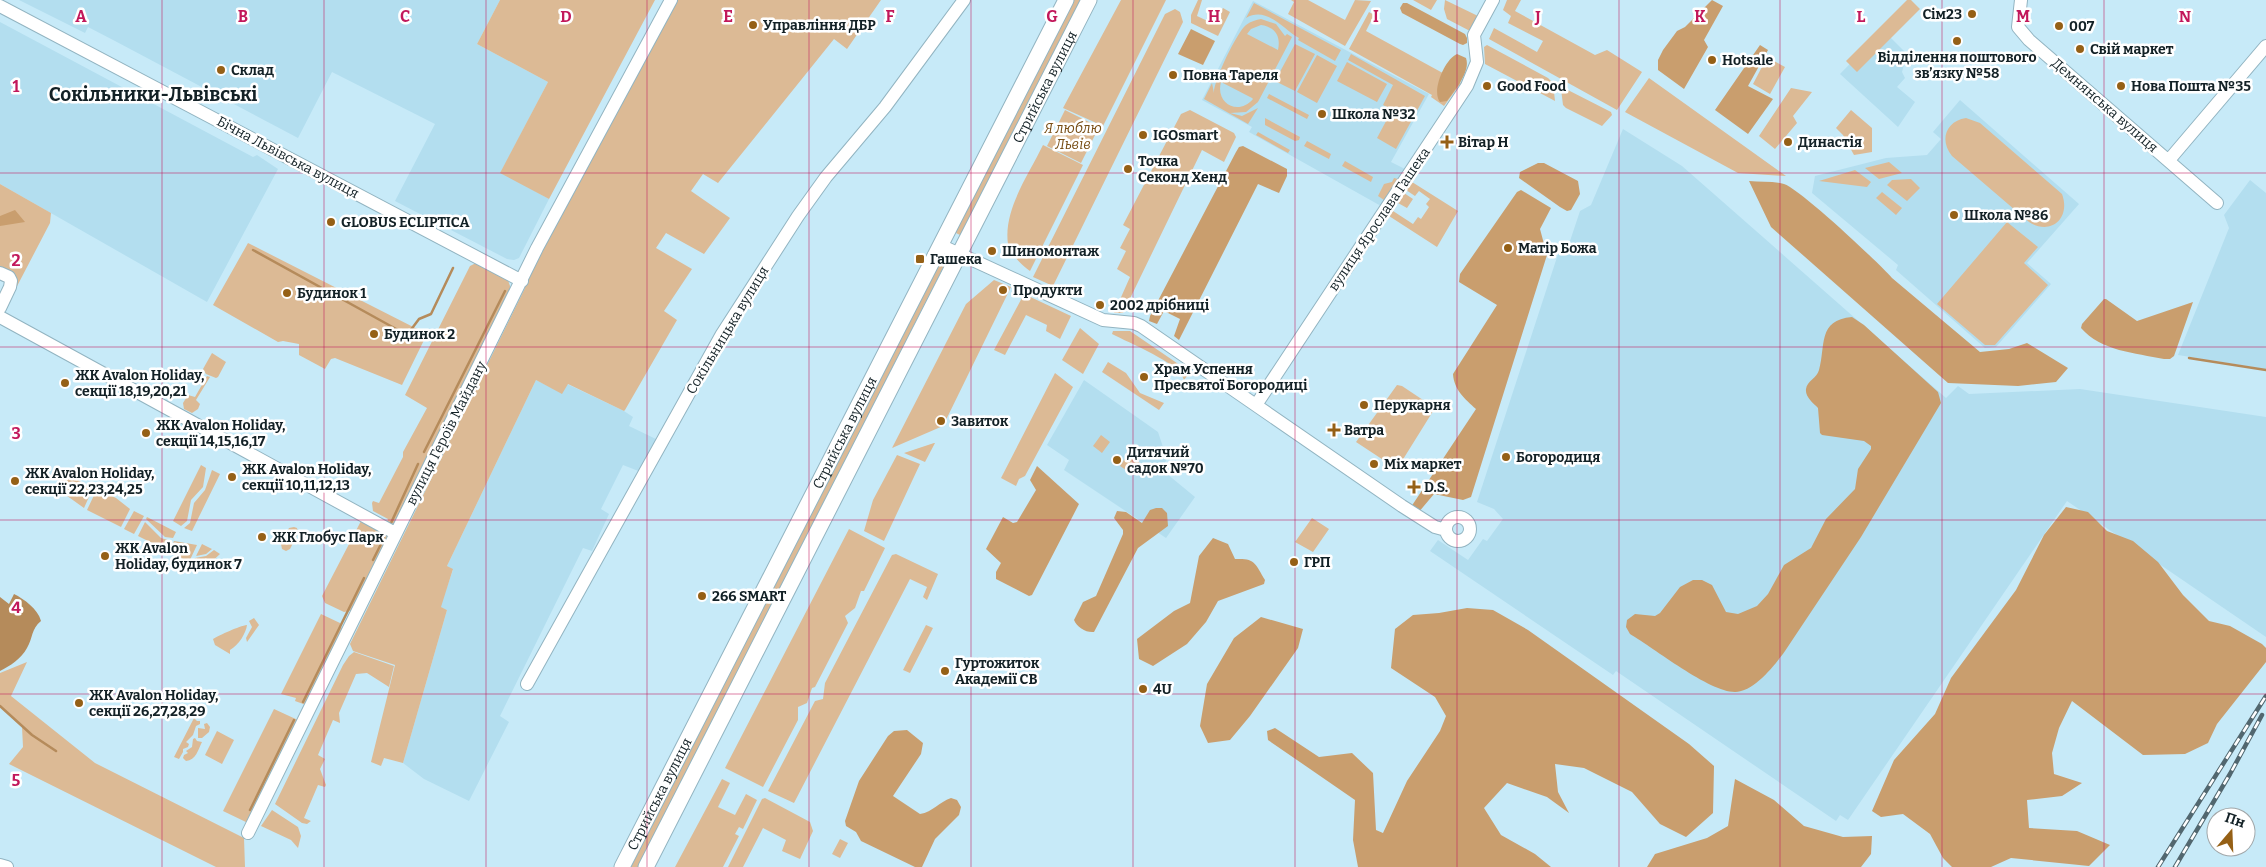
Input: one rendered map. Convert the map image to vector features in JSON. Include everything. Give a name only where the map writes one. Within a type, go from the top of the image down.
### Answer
[{"type":"main road","name":"Стрийська вулиця","points":[[622,867],[1066,0]]},
{"type":"main road","name":"Стрийська вулиця","points":[[646,867],[961,254],[1089,0]]},
{"type":"street","name":"вулиця Героїв Майдану","points":[[248,833],[537,248],[671,0]]},
{"type":"street","name":"Сокільницька вулиця","points":[[527,684],[722,334],[798,216],[826,177],[885,107],[964,0]]},
{"type":"street","name":"вулиця Ярослава Гашека","points":[[1256,405],[1467,86],[1477,62],[1474,35],[1493,0]]},
{"type":"street","name":"Демнянська вулиця","points":[[2021,0],[2018,27],[2029,40],[2169,160],[2217,204]]},
{"type":"street","name":"Бічна Львівська вулиця","points":[[0,6],[522,281]]},
{"type":"street","name":"Демнянська вулиця","points":[[2169,160],[2266,46]]},
{"type":"street","points":[[940,245],[1103,320],[1134,322],[1402,506],[1435,527],[1446,530]]},
{"type":"street","points":[[0,273],[9,277],[11,281],[10,288],[0,308]]},
{"type":"street","points":[[0,317],[395,533]]},
{"type":"street","points":[[0,865],[7,867]]},
{"type":"shaded area","points":[[19,0],[500,0],[477,44],[548,82],[501,172],[549,199],[519,258],[514,260],[507,259],[395,201],[435,124],[332,72],[298,138],[88,27],[85,33]]},
{"type":"shaded area","points":[[1712,0],[1723,6],[1704,40],[1708,47],[1684,89],[1658,70],[1658,60],[1677,31],[1685,27]]},
{"type":"shaded area","name":"Школа №32","points":[[1253,1],[1429,94],[1391,162],[1407,170],[1381,206],[1249,132],[1252,127],[1202,100]]},
{"type":"shaded area","points":[[1403,3],[1407,3],[1465,34],[1467,43],[1460,44],[1402,13],[1400,8]]},
{"type":"shaded area","points":[[0,22],[253,157],[257,155],[278,169],[207,302],[0,184]]},
{"type":"shaded area","points":[[1191,29],[1215,41],[1203,65],[1178,54]]},
{"type":"shaded area","points":[[1883,30],[1907,54],[1902,72],[1905,78],[1897,87],[1915,102],[1898,127],[1840,74]]},
{"type":"shaded area","points":[[1760,45],[1768,50],[1748,86],[1773,99],[1748,134],[1715,110]]},
{"type":"shaded area","points":[[1457,54],[1466,58],[1467,63],[1464,75],[1447,101],[1440,102],[1437,91],[1438,83],[1444,68],[1452,57]]},
{"type":"shaded area","name":"Школа №86","points":[[1960,100],[2079,204],[2027,263],[2051,284],[1996,347],[1985,348],[1896,270],[1898,265],[1812,193],[1815,176],[1886,158],[1927,155],[1941,139],[1933,132]]},
{"type":"shaded area","points":[[1623,129],[1682,166],[1946,398],[1958,386],[1969,394],[2080,389],[2266,417],[2266,637],[2067,501],[1848,820],[1840,815],[1836,821],[1616,671],[1613,675],[1430,551],[1438,540],[1468,560],[1483,539],[1487,541],[1503,519],[1494,509],[1477,502],[1560,248],[1567,250],[1580,211],[1591,205]]},
{"type":"shaded area","points":[[1243,146],[1287,169],[1287,176],[1279,193],[1258,184],[1179,340],[1174,336],[1180,319],[1164,311],[1157,324],[1149,321],[1150,316],[1236,152],[1239,147]]},
{"type":"shaded area","points":[[1538,163],[1544,163],[1578,181],[1580,194],[1571,210],[1567,211],[1560,207],[1519,178],[1520,172]]},
{"type":"shaded area","points":[[2250,180],[2266,193],[2266,369],[2178,355],[2229,228],[2224,215]]},
{"type":"shaded area","points":[[1749,181],[1780,183],[1793,189],[1839,227],[1892,278],[1980,352],[2009,349],[2027,343],[2068,368],[2056,382],[2018,386],[1948,383],[1771,227]]},
{"type":"shaded area","points":[[1521,190],[1551,208],[1540,229],[1547,255],[1471,497],[1463,500],[1434,494],[1418,513],[1411,507],[1476,409],[1464,398],[1455,385],[1453,374],[1497,305],[1459,282],[1460,274],[1517,192]]},
{"type":"shaded area","points":[[15,210],[25,222],[0,226],[0,216]]},
{"type":"shaded area","points":[[2104,299],[2137,321],[2193,302],[2174,356],[2170,359],[2164,359],[2130,353],[2098,342],[2089,336],[2081,328],[2082,324]]},
{"type":"shaded area","points":[[1852,317],[1864,325],[1938,392],[1941,403],[1861,537],[1781,657],[1757,683],[1749,688],[1735,692],[1724,690],[1697,677],[1630,634],[1626,627],[1627,620],[1635,614],[1655,616],[1660,613],[1680,587],[1693,580],[1702,580],[1712,585],[1726,612],[1738,614],[1757,606],[1768,594],[1784,565],[1811,548],[1826,519],[1855,489],[1858,469],[1871,446],[1864,441],[1822,435],[1820,433],[1818,408],[1810,400],[1806,392],[1808,384],[1819,370],[1823,343],[1828,329],[1833,323],[1841,319]]},
{"type":"shaded area","points":[[536,380],[562,393],[567,384],[624,411],[633,417],[629,426],[658,440],[641,472],[623,465],[601,509],[609,514],[592,551],[583,548],[500,716],[509,722],[469,801],[424,779],[403,763],[447,610],[440,607],[453,570],[447,566]]},
{"type":"shaded area","name":"Дитячий садок №70","points":[[1084,380],[1158,432],[1167,459],[1161,469],[1195,497],[1166,538],[1064,470],[1069,460],[1047,445]]},
{"type":"shaded area","points":[[1037,466],[1079,504],[1032,595],[1029,596],[996,579],[996,572],[1001,563],[986,549],[1003,517],[1013,523],[1017,522],[1036,490],[1030,480]]},
{"type":"shaded area","points":[[2066,507],[2088,512],[2107,531],[2133,541],[2158,562],[2183,595],[2209,621],[2230,626],[2262,644],[2266,648],[2266,662],[2217,724],[2208,743],[2185,754],[2143,755],[2072,701],[2059,728],[2052,753],[2054,774],[2082,783],[2062,796],[2027,800],[2029,828],[2077,831],[2110,845],[2089,866],[2011,858],[1991,867],[1952,867],[1943,858],[1930,834],[1903,814],[1881,817],[1872,811],[1894,760],[1935,714],[1951,678],[2016,590],[2044,535]]},
{"type":"shaded area","points":[[1162,508],[1167,513],[1168,526],[1138,548],[1094,632],[1082,629],[1074,620],[1083,602],[1096,596],[1123,534],[1123,530],[1114,518],[1117,511],[1126,512],[1142,523],[1150,510]]},
{"type":"shaded area","points":[[1213,538],[1228,544],[1235,559],[1247,559],[1254,563],[1265,580],[1264,584],[1218,601],[1206,622],[1187,644],[1153,666],[1139,659],[1137,639],[1174,611],[1190,603],[1199,556]]},
{"type":"shaded area","points":[[14,594],[34,609],[41,621],[35,627],[22,656],[0,671],[0,597],[9,604]]},
{"type":"shaded area","points":[[1467,608],[1493,610],[1528,630],[1689,744],[1714,766],[1713,813],[1686,837],[1660,824],[1632,792],[1584,768],[1555,764],[1558,792],[1569,813],[1547,797],[1507,783],[1484,808],[1501,835],[1535,854],[1551,867],[1358,867],[1353,840],[1355,800],[1268,740],[1267,731],[1275,728],[1319,757],[1352,753],[1373,773],[1376,830],[1383,833],[1407,781],[1440,731],[1446,716],[1435,697],[1391,668],[1395,629],[1413,615]]},
{"type":"shaded area","points":[[1261,617],[1303,629],[1298,648],[1250,716],[1230,740],[1208,743],[1200,726],[1207,684],[1234,638]]},
{"type":"shaded area","points":[[907,730],[923,743],[921,754],[893,796],[920,814],[951,798],[957,800],[961,807],[959,815],[935,839],[922,867],[915,867],[861,841],[856,832],[846,826],[845,821],[859,781],[888,736],[894,731]]},
{"type":"shaded area","points":[[1735,779],[1774,800],[1804,826],[1843,837],[1872,836],[1871,854],[1861,867],[1647,867],[1655,854],[1707,838],[1728,826]]},
{"type":"green space","points":[[500,0],[655,0],[549,199],[500,173],[548,82],[477,44]]},
{"type":"green space","points":[[674,0],[881,0],[847,49],[834,39],[718,183],[703,174],[691,191],[730,218],[704,254],[666,233],[656,248],[692,269],[664,311],[677,320],[625,410],[568,384],[562,394],[536,380],[447,566],[453,569],[441,607],[447,610],[403,763],[384,758],[381,766],[371,762],[395,665],[353,651],[350,644],[525,288],[523,286]]},
{"type":"green space","points":[[1072,0],[1082,0],[962,236],[954,232]]},
{"type":"green space","points":[[1121,0],[1166,0],[1103,126],[1063,108]]},
{"type":"green space","points":[[1198,0],[1202,0],[1197,16],[1214,24],[1223,8],[1230,12],[1218,36],[1191,23],[1191,15]]},
{"type":"green space","points":[[1291,0],[1308,0],[1345,20],[1355,0],[1371,1],[1345,46],[1288,14],[1294,2]]},
{"type":"green space","points":[[1413,0],[1437,0],[1431,10]]},
{"type":"green space","points":[[1445,0],[1478,16],[1470,31],[1447,19],[1444,9]]},
{"type":"green space","points":[[1507,0],[1521,0],[1515,11],[1595,55],[1607,50],[1642,72],[1617,110],[1489,39],[1494,28],[1537,52],[1543,41],[1508,23],[1511,16],[1503,10]]},
{"type":"green space","points":[[1907,0],[1911,0],[1920,9],[1857,72],[1846,61]]},
{"type":"green space","points":[[1254,3],[1341,50],[1335,61],[1298,40],[1299,38],[1268,17],[1254,15],[1246,18]]},
{"type":"green space","points":[[1175,9],[1180,12],[1183,22],[1053,286],[1033,277],[1165,14]]},
{"type":"green space","points":[[1369,12],[1374,15],[1366,31],[1461,83],[1444,106],[1431,97],[1432,95],[1349,49]]},
{"type":"green space","points":[[1261,19],[1276,24],[1285,36],[1287,34],[1292,37],[1258,102],[1246,112],[1230,113],[1242,116],[1258,108],[1248,124],[1204,99],[1212,83],[1214,93],[1221,68],[1242,29],[1246,25]],"holes":[[[1261,25],[1270,28],[1276,33],[1279,40],[1278,50],[1247,34],[1251,29]],[[1221,82],[1252,98],[1253,99],[1241,107],[1230,105],[1225,102],[1222,96],[1220,90]]]},
{"type":"green space","points":[[1295,44],[1315,54],[1295,91],[1275,81]]},
{"type":"green space","points":[[1487,45],[1548,78],[1553,83],[1555,101],[1485,64],[1484,47]]},
{"type":"green space","points":[[1351,54],[1425,96],[1396,149],[1377,138],[1392,110],[1383,105],[1393,85],[1348,60]]},
{"type":"green space","points":[[1317,55],[1337,66],[1317,103],[1297,92]]},
{"type":"green space","points":[[1774,61],[1785,67],[1770,94],[1753,84],[1764,63]]},
{"type":"green space","points":[[1347,62],[1387,84],[1377,102],[1337,81]]},
{"type":"green space","points":[[1649,78],[1786,176],[1738,173],[1625,112]]},
{"type":"green space","points":[[1562,87],[1611,112],[1612,115],[1602,126],[1566,108],[1563,105]]},
{"type":"green space","points":[[1791,88],[1812,92],[1793,116],[1797,123],[1775,149],[1759,136]]},
{"type":"green space","points":[[1269,94],[1309,115],[1307,119],[1267,98]]},
{"type":"green space","name":"Я люблю Львів","points":[[1065,110],[1099,127],[1081,163],[1047,146]]},
{"type":"green space","points":[[1190,110],[1234,133],[1236,137],[1224,162],[1202,150],[1123,313],[1114,313],[1130,277],[1117,269],[1126,251],[1120,248],[1130,229],[1123,225],[1181,114]]},
{"type":"green space","points":[[1851,110],[1872,128],[1872,152],[1854,155],[1843,135],[1836,128]]},
{"type":"green space","points":[[1265,118],[1300,137],[1299,140],[1295,141],[1265,125]]},
{"type":"green space","points":[[1966,118],[1980,123],[2062,194],[2064,210],[2057,222],[2045,227],[2029,222],[1952,156],[1946,144],[1947,132],[1954,123]]},
{"type":"green space","points":[[1258,132],[1290,150],[1288,153],[1256,135]]},
{"type":"green space","points":[[1307,141],[1331,154],[1329,159],[1304,146]]},
{"type":"green space","points":[[1043,145],[1083,165],[1030,271],[1011,252],[1007,231],[1009,218],[1018,193]]},
{"type":"green space","points":[[1345,161],[1373,177],[1371,182],[1342,166]]},
{"type":"green space","points":[[1889,162],[1902,173],[1879,179],[1865,168]]},
{"type":"green space","points":[[1855,170],[1871,182],[1867,187],[1819,181]]},
{"type":"green space","points":[[1394,178],[1398,179],[1384,200],[1378,196],[1384,184],[1392,182]]},
{"type":"green space","points":[[1911,179],[1920,188],[1907,201],[1887,185],[1892,180]]},
{"type":"green space","points":[[1412,182],[1458,211],[1437,247],[1389,216],[1393,211],[1413,224],[1418,217],[1421,219],[1429,207],[1426,204],[1430,199],[1419,191],[1415,196],[1406,190]]},
{"type":"green space","points":[[0,184],[51,213],[50,223],[2,315],[14,284],[0,269]]},
{"type":"green space","points":[[1882,192],[1902,208],[1896,215],[1876,198]]},
{"type":"green space","points":[[1404,193],[1413,199],[1407,208],[1398,203]]},
{"type":"green space","points":[[2007,222],[2038,247],[2024,263],[2048,285],[1995,345],[1985,345],[1937,304]]},
{"type":"green space","points":[[248,243],[427,334],[402,385],[335,358],[331,359],[325,369],[299,355],[299,344],[278,342],[213,305]]},
{"type":"green space","points":[[946,257],[947,260],[638,867],[631,867],[942,258]]},
{"type":"green space","points":[[476,263],[508,280],[511,289],[398,521],[392,524],[387,522],[388,519],[373,511],[372,503],[373,501],[379,503],[403,457],[403,452],[427,408],[405,395],[470,266]]},
{"type":"green space","points":[[994,280],[1011,287],[943,426],[892,448],[966,304]]},
{"type":"green space","points":[[1024,294],[1071,316],[1060,339],[1046,331],[1047,325],[1026,315],[1005,355],[994,350]]},
{"type":"green space","points":[[1080,328],[1099,344],[1083,374],[1062,360]]},
{"type":"green space","points":[[1113,331],[1130,331],[1190,372],[1184,380],[1164,360],[1112,334]]},
{"type":"green space","points":[[212,353],[226,362],[216,378],[206,374],[203,369]]},
{"type":"green space","points":[[1108,362],[1126,373],[1140,393],[1164,403],[1159,410],[1102,372]]},
{"type":"green space","points":[[1055,373],[1073,387],[1025,476],[1019,479],[1016,486],[1001,478]]},
{"type":"green space","points":[[207,376],[210,377],[196,400],[200,404],[198,409],[192,413],[184,409],[183,403],[188,395],[195,397]]},
{"type":"green space","points":[[1397,385],[1402,386],[1435,408],[1397,469],[1356,442]]},
{"type":"green space","points":[[1101,435],[1110,442],[1102,453],[1093,446]]},
{"type":"green space","points":[[934,443],[925,462],[904,453]]},
{"type":"green space","points":[[1128,454],[1140,463],[1132,474],[1120,466]]},
{"type":"green space","points":[[897,455],[920,464],[884,541],[864,531],[873,500]]},
{"type":"green space","points":[[201,465],[206,468],[203,487],[191,500],[187,521],[181,526],[173,521]]},
{"type":"green space","points":[[212,470],[220,474],[192,531],[184,528],[190,523],[194,503],[205,490]]},
{"type":"green space","points":[[62,472],[93,488],[84,508],[56,488]]},
{"type":"green space","points":[[97,489],[116,498],[130,509],[121,527],[87,510]]},
{"type":"green space","points":[[134,511],[144,516],[134,534],[124,529]]},
{"type":"green space","points":[[147,517],[176,532],[173,538],[165,537],[146,519]]},
{"type":"green space","points":[[1312,518],[1329,529],[1313,552],[1295,542]]},
{"type":"green space","points":[[361,521],[387,536],[388,540],[353,610],[344,612],[325,603],[322,596]]},
{"type":"green space","points":[[145,522],[161,538],[171,541],[166,550],[138,536]]},
{"type":"green space","points":[[289,528],[297,528],[298,533],[290,549],[286,551],[282,549],[281,544]]},
{"type":"green space","points":[[849,529],[885,548],[864,591],[861,591],[855,608],[845,616],[848,623],[815,687],[812,688],[807,703],[798,707],[798,720],[763,787],[725,768]]},
{"type":"green space","points":[[174,541],[197,545],[189,562],[169,552]]},
{"type":"green space","points":[[202,544],[212,549],[206,554],[196,556]]},
{"type":"green space","points":[[214,550],[220,554],[204,569],[192,564],[195,558],[206,556]]},
{"type":"green space","points":[[896,554],[938,574],[927,600],[923,597],[927,587],[910,579],[794,803],[768,791],[815,701],[823,699],[825,683],[892,555]]},
{"type":"green space","points":[[321,614],[340,623],[343,632],[306,705],[295,701],[296,698],[281,694]]},
{"type":"green space","points":[[254,618],[259,625],[247,642],[246,638],[252,627],[249,621]]},
{"type":"green space","points":[[247,625],[242,639],[230,650],[230,654],[215,645],[213,639]]},
{"type":"green space","points":[[926,625],[933,628],[910,673],[903,670]]},
{"type":"green space","points":[[354,652],[394,666],[389,687],[367,673],[356,674],[339,713],[340,723],[333,720],[318,755],[325,759],[320,769],[326,785],[325,787],[318,785],[304,818],[311,821],[307,824],[302,823],[275,804],[343,665]]},
{"type":"green space","points":[[27,662],[11,696],[95,763],[244,838],[245,867],[216,867],[9,764],[23,747],[22,727],[0,707],[0,673]]},
{"type":"green space","points":[[274,709],[300,721],[248,823],[223,811]]},
{"type":"green space","points":[[194,718],[200,721],[200,724],[196,726],[193,735],[186,742],[189,744],[188,747],[183,749],[179,759],[174,757]]},
{"type":"green space","points":[[207,723],[210,727],[209,732],[202,738],[198,738],[198,728],[205,729],[204,724]]},
{"type":"green space","points":[[217,731],[234,740],[222,764],[205,755]]},
{"type":"green space","points":[[195,738],[197,741],[202,742],[194,757],[186,761],[183,758],[184,755],[192,747],[193,739]]},
{"type":"green space","points":[[722,779],[730,783],[718,807],[735,815],[746,794],[757,800],[743,829],[739,827],[735,834],[739,836],[723,867],[675,867]]},
{"type":"green space","points":[[765,798],[810,822],[813,831],[800,859],[782,851],[786,840],[763,828],[743,867],[728,867],[762,799]]},
{"type":"green space","points":[[272,810],[298,827],[301,836],[298,848],[291,840],[261,826]]},
{"type":"green space","points":[[840,839],[848,843],[840,858],[832,854]]},
{"type":"waterway","points":[[253,250],[407,335],[419,319],[431,314],[453,268]]},
{"type":"waterway","points":[[424,452],[505,291]]},
{"type":"waterway","points":[[2189,358],[2266,370]]},
{"type":"waterway","points":[[391,523],[418,464]]},
{"type":"waterway","points":[[373,560],[384,538]]},
{"type":"waterway","points":[[303,702],[364,578]]},
{"type":"waterway","points":[[0,706],[32,735],[56,751]]},
{"type":"waterway","points":[[250,810],[294,720]]},
{"type":"railway","points":[[2158,867],[2266,696]]},
{"type":"railway","points":[[2175,867],[2230,774],[2262,715]]},
{"type":"place","name":"Сім23","points":[[1972,14]]},
{"type":"place","name":"Управління ДБР","points":[[753,25]]},
{"type":"place","name":"007","points":[[2059,26]]},
{"type":"place","name":"Відділення поштового зв’язку №58","points":[[1957,41]]},
{"type":"place","name":"Свій маркет","points":[[2080,49]]},
{"type":"place","name":"Hotsale","points":[[1712,60]]},
{"type":"place","name":"Склад","points":[[221,70]]},
{"type":"place","name":"Повна Тареля","points":[[1173,75]]},
{"type":"place","name":"Good Food","points":[[1487,86]]},
{"type":"place","name":"Нова Пошта №35","points":[[2121,86]]},
{"type":"place","name":"Школа №32","points":[[1322,114]]},
{"type":"place","name":"IGOsmart","points":[[1143,135]]},
{"type":"place","name":"Вітар Н","points":[[1447,142]]},
{"type":"place","name":"Династія","points":[[1788,142]]},
{"type":"place","name":"Точка Секонд Хенд","points":[[1128,169]]},
{"type":"place","name":"Школа №86","points":[[1954,215]]},
{"type":"place","name":"GLOBUS ECLIPTICA","points":[[331,222]]},
{"type":"place","name":"Матір Божа","points":[[1508,248]]},
{"type":"place","name":"Шиномонтаж","points":[[992,251]]},
{"type":"place","name":"Гашека","points":[[920,259]]},
{"type":"place","name":"Продукти","points":[[1003,290]]},
{"type":"place","name":"Будинок 1","points":[[287,293]]},
{"type":"place","name":"2002 дрібниці","points":[[1100,305]]},
{"type":"place","name":"Будинок 2","points":[[374,334]]},
{"type":"place","name":"Храм Успення Пресвятої Богородиці","points":[[1144,377]]},
{"type":"place","name":"ЖК Avalon Holiday, секції 18,19,20,21","points":[[65,383]]},
{"type":"place","name":"Перукарня","points":[[1364,405]]},
{"type":"place","name":"Завиток","points":[[941,421]]},
{"type":"place","name":"Ватра","points":[[1334,430]]},
{"type":"place","name":"ЖК Avalon Holiday, секції 14,15,16,17","points":[[146,433]]},
{"type":"place","name":"Богородиця","points":[[1506,457]]},
{"type":"place","name":"Дитячий садок №70","points":[[1117,460]]},
{"type":"place","name":"Mix маркет","points":[[1374,464]]},
{"type":"place","name":"ЖК Avalon Holiday, секції 10,11,12,13","points":[[232,477]]},
{"type":"place","name":"ЖК Avalon Holiday, секції 22,23,24,25","points":[[15,481]]},
{"type":"place","name":"D.S.","points":[[1414,487]]},
{"type":"place","name":"ЖК Глобус Парк","points":[[262,537]]},
{"type":"place","name":"ЖК Avalon Holiday, будинок 7","points":[[105,556]]},
{"type":"place","name":"ГРП","points":[[1294,562]]},
{"type":"place","name":"266 SMART","points":[[702,596]]},
{"type":"place","name":"Гуртожиток Академії СВ","points":[[945,671]]},
{"type":"place","name":"4U","points":[[1143,689]]},
{"type":"place","name":"ЖК Avalon Holiday, секції 26,27,28,29","points":[[79,703]]},
{"type":"district","name":"Сокільники-Львівські","points":[[153,94]]}]
